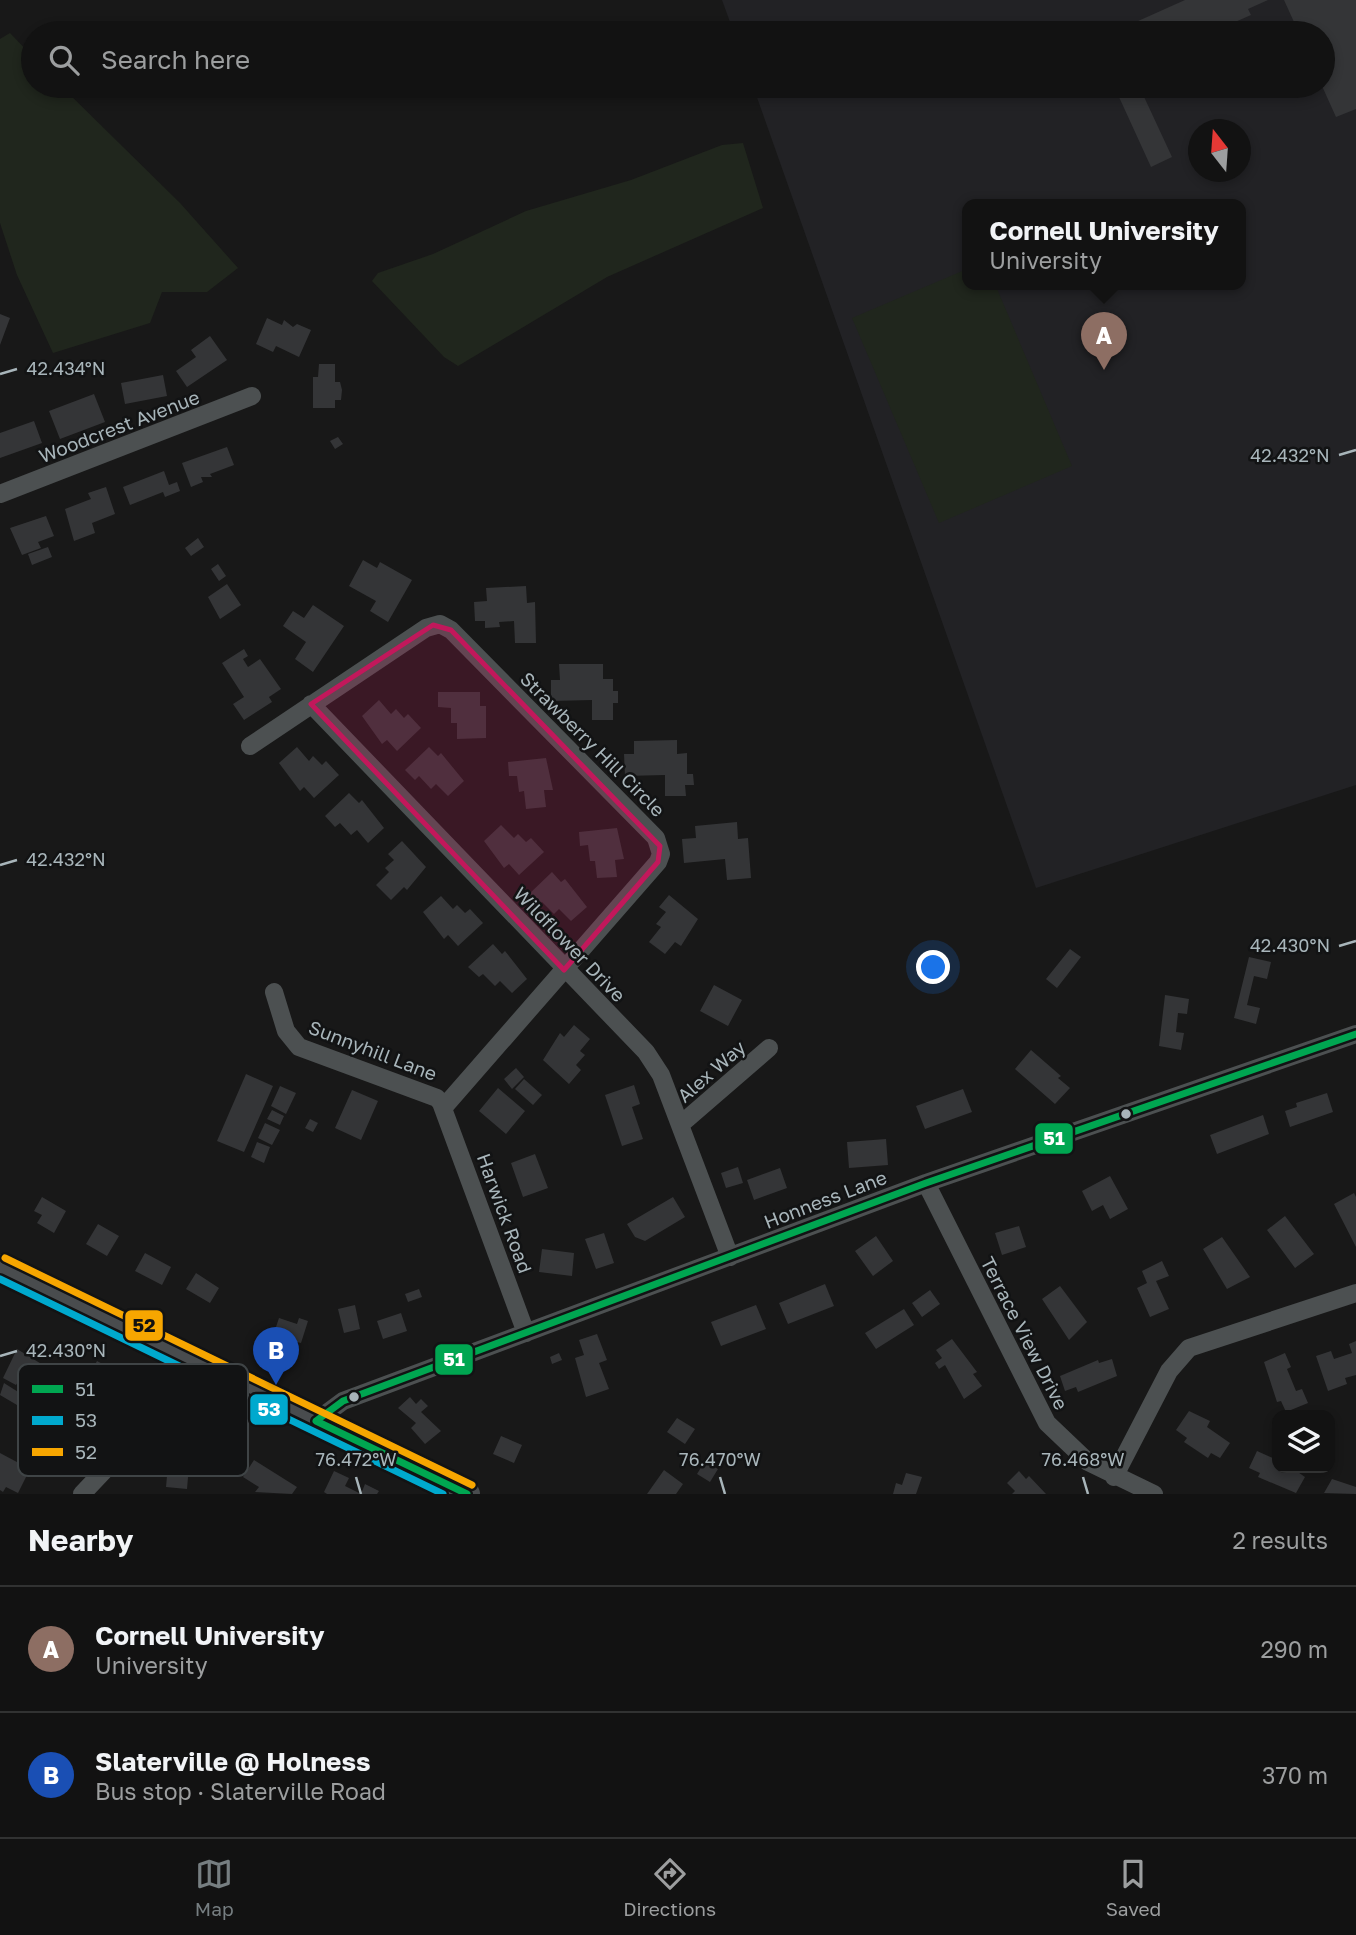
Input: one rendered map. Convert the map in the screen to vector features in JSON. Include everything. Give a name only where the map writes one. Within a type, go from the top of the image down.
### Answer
[{"type":"highway","points":[[0,1267],[202,1364]]},
{"type":"highway","points":[[248,1387],[467,1494]]},
{"type":"street","name":"Woodcrest Avenue","points":[[0,494],[252,396]]},
{"type":"street","name":"Strawberry Hill Circle","points":[[250,746],[426,628],[440,624],[656,838],[661,854],[658,862],[444,1107]]},
{"type":"street","name":"Wildflower Drive","points":[[311,704],[564,970],[646,1052],[661,1075],[730,1257]]},
{"type":"street","name":"Sunnyhill Lane","points":[[274,992],[286,1031],[299,1047],[437,1098],[444,1107]]},
{"type":"street","name":"Honness Lane","points":[[316,1421],[343,1401],[926,1183],[1356,1034]]},
{"type":"street","name":"Alex Way","points":[[680,1125],[769,1048]]},
{"type":"street","name":"Harwick Road","points":[[444,1107],[526,1333]]},
{"type":"street","name":"Terrace View Drive","points":[[926,1183],[1047,1423],[1073,1450],[1114,1477],[1154,1494]]},
{"type":"street","points":[[1114,1477],[1169,1371],[1189,1348],[1356,1293]]},
{"type":"street","points":[[180,1364],[184,1355]]},
{"type":"street","points":[[82,1494],[99,1476]]},
{"type":"highlighted area","points":[[433,625],[451,630],[660,846],[658,862],[564,970],[311,704]]},
{"type":"shaded area","points":[[722,0],[1356,0],[1356,785],[1036,888],[757,98],[1335,98],[1335,21],[730,21]]},
{"type":"shaded area","points":[[10,33],[21,44],[21,98],[73,98],[180,203],[238,268],[207,292],[162,292],[150,323],[53,353],[17,275],[0,223],[0,39]]},
{"type":"shaded area","points":[[743,143],[763,208],[607,277],[458,366],[444,357],[372,281],[378,273],[433,254],[526,211],[631,180],[722,145]]},
{"type":"shaded area","points":[[962,271],[962,290],[998,290],[1072,466],[939,523],[852,318]]},
{"type":"building","points":[[1185,0],[1268,0],[1248,9],[1251,15],[1237,21],[1138,21]]},
{"type":"building","points":[[1284,0],[1356,0],[1356,109],[1336,117],[1327,98],[1335,98],[1335,21],[1294,21]]},
{"type":"building","points":[[1119,98],[1145,98],[1172,157],[1151,167]]},
{"type":"building","points":[[0,314],[10,318],[0,345]]},
{"type":"building","points":[[267,318],[282,325],[284,320],[293,327],[297,324],[311,330],[299,357],[276,346],[273,352],[256,344]]},
{"type":"building","points":[[210,336],[227,360],[187,387],[176,371],[196,357],[191,350]]},
{"type":"building","points":[[319,364],[335,364],[335,382],[340,382],[342,390],[341,400],[335,400],[335,408],[313,408],[313,377],[318,377]]},
{"type":"building","points":[[163,375],[167,396],[125,404],[121,383]]},
{"type":"building","points":[[94,394],[105,422],[60,439],[49,411]]},
{"type":"building","points":[[34,421],[42,443],[0,458],[0,433]]},
{"type":"building","points":[[338,437],[343,444],[335,449],[330,441]]},
{"type":"building","points":[[227,447],[234,465],[210,474],[212,477],[201,477],[203,482],[191,487],[182,463]]},
{"type":"building","points":[[164,471],[169,485],[177,482],[180,491],[165,497],[163,492],[130,505],[123,487]]},
{"type":"building","points":[[106,487],[115,514],[92,523],[95,533],[74,541],[65,509],[91,499],[88,493]]},
{"type":"building","points":[[46,516],[54,536],[38,542],[41,548],[22,555],[10,528]]},
{"type":"building","points":[[198,538],[204,547],[191,556],[185,548]]},
{"type":"building","points":[[48,547],[52,557],[32,565],[28,554]]},
{"type":"building","points":[[363,560],[377,568],[380,562],[412,580],[388,622],[370,611],[376,601],[349,586]]},
{"type":"building","points":[[218,564],[226,576],[219,581],[211,569]]},
{"type":"building","points":[[227,584],[241,605],[220,619],[208,597]]},
{"type":"building","points":[[526,586],[527,603],[535,602],[536,643],[515,643],[514,621],[499,622],[500,627],[485,628],[485,621],[475,621],[474,602],[487,601],[486,588]]},
{"type":"building","points":[[313,605],[344,626],[313,672],[295,659],[306,642],[283,626],[293,611],[304,618]]},
{"type":"building","points":[[244,649],[248,656],[243,659],[248,667],[260,659],[281,689],[269,697],[272,702],[244,720],[233,704],[244,697],[222,663]]},
{"type":"building","points":[[559,664],[603,664],[603,679],[613,679],[613,691],[618,691],[618,703],[613,703],[613,720],[592,720],[592,700],[551,701],[551,680],[560,680]]},
{"type":"building","points":[[438,692],[480,692],[480,706],[486,706],[486,738],[457,739],[457,723],[451,723],[451,708],[438,707]]},
{"type":"building","points":[[379,700],[391,714],[396,709],[404,718],[408,714],[421,728],[397,751],[387,740],[382,744],[362,716]]},
{"type":"building","points":[[677,740],[677,754],[687,753],[687,774],[693,774],[694,785],[685,785],[686,796],[665,796],[665,775],[625,776],[624,754],[634,754],[634,741]]},
{"type":"building","points":[[297,747],[309,761],[313,756],[322,765],[326,761],[339,775],[314,798],[304,787],[300,791],[279,763]]},
{"type":"building","points":[[429,747],[438,756],[441,753],[464,781],[448,796],[436,784],[431,789],[419,776],[415,780],[405,770]]},
{"type":"building","points":[[546,758],[553,790],[544,790],[546,807],[526,809],[524,791],[519,792],[517,776],[509,776],[508,762]]},
{"type":"building","points":[[349,793],[359,803],[362,800],[384,828],[368,843],[357,830],[351,835],[340,823],[335,827],[325,816]]},
{"type":"building","points":[[737,822],[738,839],[748,838],[751,878],[727,880],[725,859],[684,863],[682,839],[696,838],[695,826]]},
{"type":"building","points":[[501,825],[514,838],[518,834],[526,842],[531,838],[544,852],[519,875],[509,864],[504,868],[484,841]]},
{"type":"building","points":[[617,828],[624,859],[615,860],[617,877],[597,878],[595,861],[590,861],[588,845],[580,846],[579,832]]},
{"type":"building","points":[[402,841],[426,867],[407,890],[404,887],[391,900],[376,885],[389,872],[385,868],[394,860],[388,854]]},
{"type":"building","points":[[552,872],[561,882],[565,879],[587,907],[571,921],[559,909],[554,914],[542,902],[538,906],[528,895]]},
{"type":"building","points":[[669,895],[698,919],[681,946],[675,942],[665,954],[649,942],[661,927],[656,924],[666,912],[659,907]]},
{"type":"building","points":[[441,896],[453,909],[457,905],[465,913],[470,909],[483,923],[458,946],[448,935],[444,939],[423,912]]},
{"type":"building","points":[[493,944],[502,954],[505,951],[527,979],[512,993],[500,981],[495,986],[483,974],[479,977],[468,967]]},
{"type":"building","points":[[1070,949],[1081,957],[1057,988],[1046,979]]},
{"type":"building","points":[[1249,957],[1271,962],[1267,979],[1254,976],[1247,1005],[1260,1008],[1256,1024],[1234,1018]]},
{"type":"building","points":[[714,985],[742,1000],[728,1026],[700,1011]]},
{"type":"building","points":[[1165,995],[1189,999],[1187,1014],[1178,1013],[1176,1032],[1184,1033],[1181,1050],[1159,1046]]},
{"type":"building","points":[[574,1025],[590,1039],[580,1051],[585,1055],[576,1065],[581,1070],[569,1084],[543,1060],[560,1033],[564,1037]]},
{"type":"building","points":[[1031,1050],[1061,1076],[1058,1078],[1070,1088],[1055,1104],[1015,1069]]},
{"type":"building","points":[[516,1068],[524,1077],[512,1089],[504,1079]]},
{"type":"building","points":[[246,1074],[273,1086],[244,1152],[217,1141]]},
{"type":"building","points":[[524,1079],[542,1095],[533,1105],[515,1089]]},
{"type":"building","points":[[634,1085],[640,1104],[632,1107],[643,1139],[622,1146],[605,1095]]},
{"type":"building","points":[[280,1086],[296,1093],[286,1114],[271,1106]]},
{"type":"building","points":[[498,1088],[525,1111],[506,1134],[479,1111]]},
{"type":"building","points":[[963,1089],[972,1112],[925,1129],[916,1106]]},
{"type":"building","points":[[352,1090],[378,1101],[361,1140],[335,1128]]},
{"type":"building","points":[[1327,1093],[1333,1112],[1290,1127],[1285,1111],[1297,1107],[1296,1103]]},
{"type":"building","points":[[272,1110],[284,1116],[280,1125],[267,1119]]},
{"type":"building","points":[[1263,1115],[1269,1134],[1217,1154],[1210,1135]]},
{"type":"building","points":[[310,1119],[318,1123],[313,1132],[305,1128]]},
{"type":"building","points":[[265,1123],[280,1130],[272,1145],[258,1138]]},
{"type":"building","points":[[886,1139],[888,1165],[849,1168],[847,1142]]},
{"type":"building","points":[[257,1142],[270,1147],[264,1163],[251,1157]]},
{"type":"building","points":[[535,1154],[548,1188],[523,1197],[511,1163]]},
{"type":"building","points":[[738,1167],[743,1183],[726,1188],[721,1173]]},
{"type":"building","points":[[780,1168],[787,1188],[754,1200],[747,1180]]},
{"type":"building","points":[[1110,1176],[1128,1209],[1110,1219],[1103,1205],[1092,1211],[1082,1191]]},
{"type":"building","points":[[1354,1193],[1356,1197],[1356,1247],[1334,1204]]},
{"type":"building","points":[[42,1197],[66,1211],[54,1233],[37,1223],[42,1215],[34,1211]]},
{"type":"building","points":[[673,1197],[685,1217],[645,1241],[635,1237],[627,1224]]},
{"type":"building","points":[[1285,1216],[1314,1254],[1295,1268],[1267,1230]]},
{"type":"building","points":[[98,1224],[119,1236],[107,1256],[86,1244]]},
{"type":"building","points":[[1019,1226],[1026,1247],[1002,1255],[995,1233]]},
{"type":"building","points":[[604,1233],[614,1263],[596,1269],[585,1239]]},
{"type":"building","points":[[876,1236],[893,1261],[873,1276],[855,1251]]},
{"type":"building","points":[[1222,1237],[1250,1277],[1227,1289],[1203,1249]]},
{"type":"building","points":[[542,1249],[574,1253],[572,1276],[539,1272]]},
{"type":"building","points":[[145,1253],[171,1267],[162,1285],[135,1271]]},
{"type":"building","points":[[1162,1261],[1169,1276],[1156,1281],[1169,1309],[1150,1317],[1137,1288],[1147,1283],[1142,1271]]},
{"type":"building","points":[[196,1273],[219,1288],[210,1303],[186,1289]]},
{"type":"building","points":[[825,1284],[834,1306],[788,1324],[779,1303]]},
{"type":"building","points":[[1060,1286],[1087,1322],[1069,1340],[1042,1299]]},
{"type":"building","points":[[419,1289],[422,1297],[408,1302],[405,1294]]},
{"type":"building","points":[[930,1290],[940,1304],[922,1317],[912,1303]]},
{"type":"building","points":[[355,1305],[360,1329],[344,1333],[338,1309]]},
{"type":"building","points":[[756,1305],[766,1329],[721,1346],[711,1322]]},
{"type":"building","points":[[904,1309],[914,1325],[876,1349],[865,1333]]},
{"type":"building","points":[[401,1313],[407,1331],[383,1339],[377,1321]]},
{"type":"building","points":[[279,1318],[297,1324],[299,1318],[308,1321],[301,1343],[273,1336]]},
{"type":"building","points":[[597,1334],[607,1360],[599,1363],[609,1389],[586,1397],[575,1358],[584,1355],[579,1340]]},
{"type":"building","points":[[952,1339],[977,1372],[973,1374],[982,1386],[964,1399],[945,1365],[939,1369],[935,1363],[942,1358],[936,1350]]},
{"type":"building","points":[[1356,1341],[1356,1375],[1345,1378],[1347,1384],[1328,1391],[1316,1356],[1331,1351],[1334,1359],[1352,1353],[1349,1344]]},
{"type":"building","points":[[17,1349],[41,1364],[18,1364],[16,1385],[3,1378]]},
{"type":"building","points":[[559,1353],[562,1360],[552,1364],[550,1357]]},
{"type":"building","points":[[1285,1353],[1291,1367],[1287,1369],[1296,1391],[1302,1389],[1308,1403],[1285,1410],[1281,1401],[1277,1402],[1264,1362]]},
{"type":"building","points":[[1112,1359],[1117,1376],[1078,1392],[1076,1387],[1065,1391],[1060,1376],[1098,1360],[1099,1363]]},
{"type":"building","points":[[4,1383],[18,1392],[18,1403],[17,1405],[0,1395]]},
{"type":"building","points":[[410,1397],[416,1404],[421,1399],[428,1406],[421,1412],[441,1431],[425,1444],[411,1428],[416,1423],[398,1408]]},
{"type":"building","points":[[1189,1411],[1210,1421],[1207,1427],[1230,1443],[1220,1458],[1211,1453],[1208,1458],[1184,1442],[1187,1438],[1176,1430]]},
{"type":"building","points":[[677,1418],[695,1429],[685,1444],[667,1432]]},
{"type":"building","points":[[501,1436],[522,1445],[514,1463],[493,1454]]},
{"type":"building","points":[[1257,1451],[1272,1458],[1272,1473],[1299,1473],[1305,1477],[1296,1493],[1258,1477],[1260,1473],[1249,1468]]},
{"type":"building","points":[[0,1453],[18,1463],[18,1476],[26,1476],[18,1493],[6,1487],[3,1492],[0,1490]]},
{"type":"building","points":[[254,1460],[297,1487],[292,1494],[255,1492],[259,1487],[243,1477],[248,1476],[248,1469]]},
{"type":"building","points":[[705,1461],[718,1469],[710,1482],[697,1474]]},
{"type":"building","points":[[664,1470],[683,1484],[676,1494],[647,1494]]},
{"type":"building","points":[[334,1471],[349,1478],[345,1486],[361,1494],[324,1492]]},
{"type":"building","points":[[1019,1471],[1026,1479],[1029,1476],[1046,1494],[1012,1494],[1015,1491],[1007,1483]]},
{"type":"building","points":[[906,1473],[922,1477],[916,1494],[893,1494],[896,1483],[902,1485]]},
{"type":"building","points":[[167,1476],[188,1476],[187,1489],[166,1487]]},
{"type":"building","points":[[1332,1479],[1356,1487],[1356,1494],[1324,1493]]},
{"type":"building","points":[[365,1484],[379,1491],[377,1494],[361,1494]]},
{"type":"transit line","name":"51","points":[[467,1494],[316,1421],[343,1401],[926,1183],[1356,1034]]},
{"type":"transit line","name":"52","points":[[5,1258],[223,1364]]},
{"type":"transit line","name":"53","points":[[0,1279],[175,1364]]},
{"type":"transit line","name":"52","points":[[248,1376],[472,1485]]},
{"type":"transit line","name":"53","points":[[248,1399],[443,1494]]},
{"type":"place","name":"Cornell University","points":[[1104,370]]},
{"type":"place","name":"Slaterville @ Holness","points":[[276,1385]]}]
